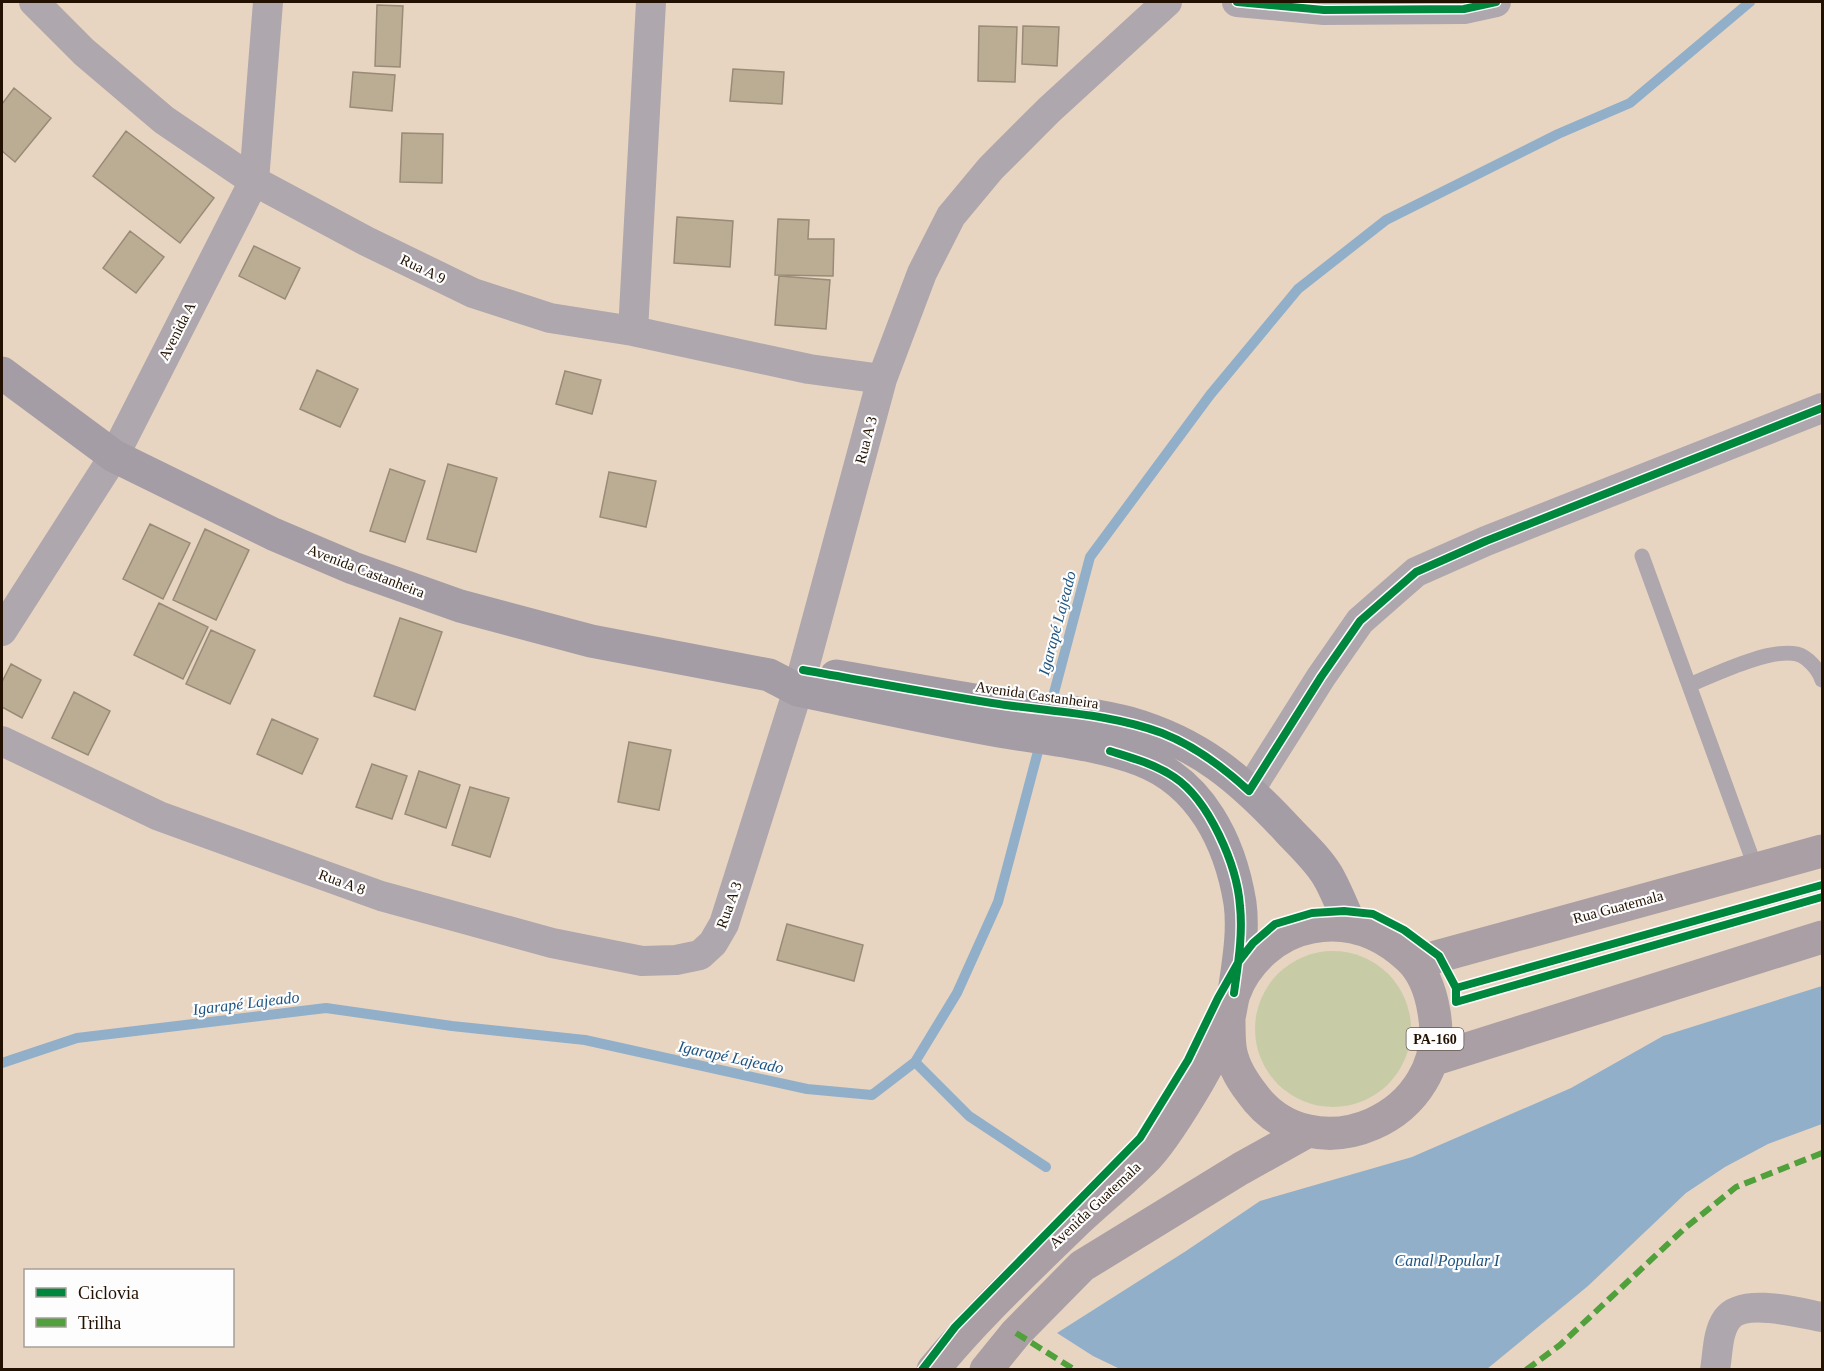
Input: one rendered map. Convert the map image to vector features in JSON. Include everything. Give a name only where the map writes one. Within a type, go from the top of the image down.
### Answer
[{"type":"main road","name":"Rua Guatemala","points":[[1414,963],[1822,851]]},
{"type":"main road","name":"PA-160","points":[[1318,926],[1351,926],[1374,932],[1396,945],[1414,963],[1431,993],[1437,1026],[1432,1060],[1418,1088],[1397,1111],[1388,1117],[1369,1127],[1339,1133],[1308,1131],[1280,1120],[1257,1101],[1239,1076],[1230,1049],[1232,1006],[1246,972],[1256,959],[1281,938],[1302,929],[1318,926]]},
{"type":"main road","name":"PA-160","points":[[1432,1060],[1822,937]]},
{"type":"main road","name":"Avenida Guatemala","points":[[933,1370],[963,1334],[1080,1218],[1148,1155],[1198,1082],[1232,1006]]},
{"type":"main road","points":[[986,1370],[1016,1333],[1082,1266],[1240,1169],[1308,1131]]},
{"type":"street","name":"Rua A 9","points":[[34,2],[84,52],[164,120],[254,181],[366,241],[473,293],[550,318],[633,331],[809,369],[882,379]]},
{"type":"street","name":"Avenida A","points":[[2,631],[114,456],[254,181],[268,2]]},
{"type":"street","points":[[633,331],[651,2]]},
{"type":"street","name":"Rua A 3","points":[[700,955],[714,943],[724,924],[801,680],[882,379],[922,273],[951,216],[991,168],[1049,110],[1167,2]]},
{"type":"street","points":[[1237,2],[1336,10],[1464,9],[1496,2]]},
{"type":"street","name":"Avenida Castanheira","points":[[2,373],[114,456],[273,534],[353,568],[460,606],[591,641],[990,716],[1054,726],[1118,721],[1163,734],[1197,750],[1229,772],[1302,845],[1329,879],[1351,926]]},
{"type":"street","points":[[1249,791],[1321,677],[1360,621],[1416,572],[1497,537],[1822,408]]},
{"type":"street","name":"Avenida Castanheira","points":[[1054,726],[1110,751],[1142,761],[1175,778],[1203,805],[1232,867],[1240,904],[1241,947],[1232,1006]]},
{"type":"street","name":"Rua A 8","points":[[2,741],[159,816],[381,897],[552,944],[642,961],[676,960],[700,955]]},
{"type":"street","points":[[1715,1370],[1721,1332],[1727,1319],[1734,1312],[1762,1308],[1822,1317]]},
{"type":"lane","points":[[1642,556],[1756,869]]},
{"type":"lane","points":[[1689,685],[1758,658],[1798,654],[1819,669],[1822,680]]},
{"type":"green space","points":[[1333,951],[1363,957],[1388,974],[1405,999],[1411,1029],[1405,1059],[1388,1084],[1363,1101],[1333,1107],[1303,1101],[1278,1084],[1261,1059],[1255,1029],[1261,999],[1278,974],[1303,957]]},
{"type":"water","name":"Canal Popular I","points":[[1822,986],[1822,1124],[1768,1144],[1725,1167],[1686,1193],[1588,1286],[1487,1369],[1120,1369],[1093,1356],[1057,1333],[1260,1201],[1412,1157],[1571,1088],[1663,1036]]},
{"type":"building","points":[[377,5],[403,6],[400,67],[375,66]]},
{"type":"building","points":[[979,26],[1017,27],[1015,82],[978,81]]},
{"type":"building","points":[[1023,26],[1059,27],[1057,66],[1022,64]]},
{"type":"building","points":[[733,69],[784,72],[782,104],[730,101]]},
{"type":"building","points":[[353,72],[395,75],[392,111],[350,107]]},
{"type":"building","points":[[14,88],[51,118],[15,162],[2,151],[2,104]]},
{"type":"building","points":[[126,131],[214,198],[180,243],[93,176]]},
{"type":"building","points":[[402,133],[443,134],[442,183],[400,182]]},
{"type":"building","points":[[677,217],[733,221],[730,267],[674,263]]},
{"type":"building","points":[[778,219],[809,220],[808,239],[834,239],[833,276],[775,275]]},
{"type":"building","points":[[130,231],[164,257],[136,293],[103,268]]},
{"type":"building","points":[[254,246],[300,268],[285,299],[239,276]]},
{"type":"building","points":[[779,276],[830,280],[826,329],[775,325]]},
{"type":"building","points":[[317,370],[358,389],[340,427],[300,409]]},
{"type":"building","points":[[565,371],[601,380],[592,414],[556,404]]},
{"type":"building","points":[[448,464],[497,478],[476,552],[427,539]]},
{"type":"building","points":[[390,469],[425,481],[405,542],[370,531]]},
{"type":"building","points":[[609,472],[656,481],[646,527],[600,517]]},
{"type":"building","points":[[150,524],[190,543],[163,599],[123,579]]},
{"type":"building","points":[[205,529],[249,550],[216,620],[173,600]]},
{"type":"building","points":[[159,603],[208,627],[183,679],[134,655]]},
{"type":"building","points":[[400,618],[442,632],[415,710],[374,696]]},
{"type":"building","points":[[211,630],[255,650],[230,704],[186,684]]},
{"type":"building","points":[[11,664],[41,680],[22,718],[2,707],[2,682]]},
{"type":"building","points":[[74,692],[110,711],[88,755],[52,738]]},
{"type":"building","points":[[272,719],[318,739],[302,774],[257,754]]},
{"type":"building","points":[[629,742],[671,750],[659,810],[618,802]]},
{"type":"building","points":[[372,764],[407,776],[392,819],[356,807]]},
{"type":"building","points":[[419,771],[460,785],[446,828],[405,814]]},
{"type":"building","points":[[470,787],[509,798],[490,857],[452,845]]},
{"type":"building","points":[[787,924],[863,945],[854,981],[777,960]]},
{"type":"waterway","points":[[1050,708],[1090,557],[1210,395],[1298,289],[1386,220],[1558,134],[1630,103],[1750,2]]},
{"type":"waterway","name":"Igarapé Lajeado","points":[[2,1063],[77,1038],[326,1008],[452,1026],[585,1040],[807,1089],[872,1095],[915,1062],[957,993],[998,902],[1041,740]]},
{"type":"waterway","points":[[915,1062],[969,1116],[1046,1167]]},
{"type":"marked path","points":[[1526,1370],[1560,1345],[1685,1228],[1736,1187],[1822,1153]]},
{"type":"marked path","points":[[1016,1333],[1075,1370]]},
{"type":"cycle path","points":[[1237,2],[1324,10],[1464,9],[1496,2]]},
{"type":"cycle path","points":[[803,670],[992,703],[1100,717],[1142,726],[1174,738],[1197,751],[1249,791],[1321,677],[1360,621],[1416,572],[1486,541],[1822,408]]},
{"type":"cycle path","points":[[1110,751],[1167,772],[1187,787],[1199,801],[1219,835],[1233,872],[1240,906],[1240,939],[1234,993]]},
{"type":"cycle path","points":[[1456,988],[1822,885]]},
{"type":"cycle path","points":[[922,1370],[955,1327],[1140,1138],[1188,1060],[1239,961],[1253,943],[1275,924],[1312,913],[1344,911],[1373,914],[1404,930],[1439,956],[1456,988],[1456,1002],[1822,897]]}]
